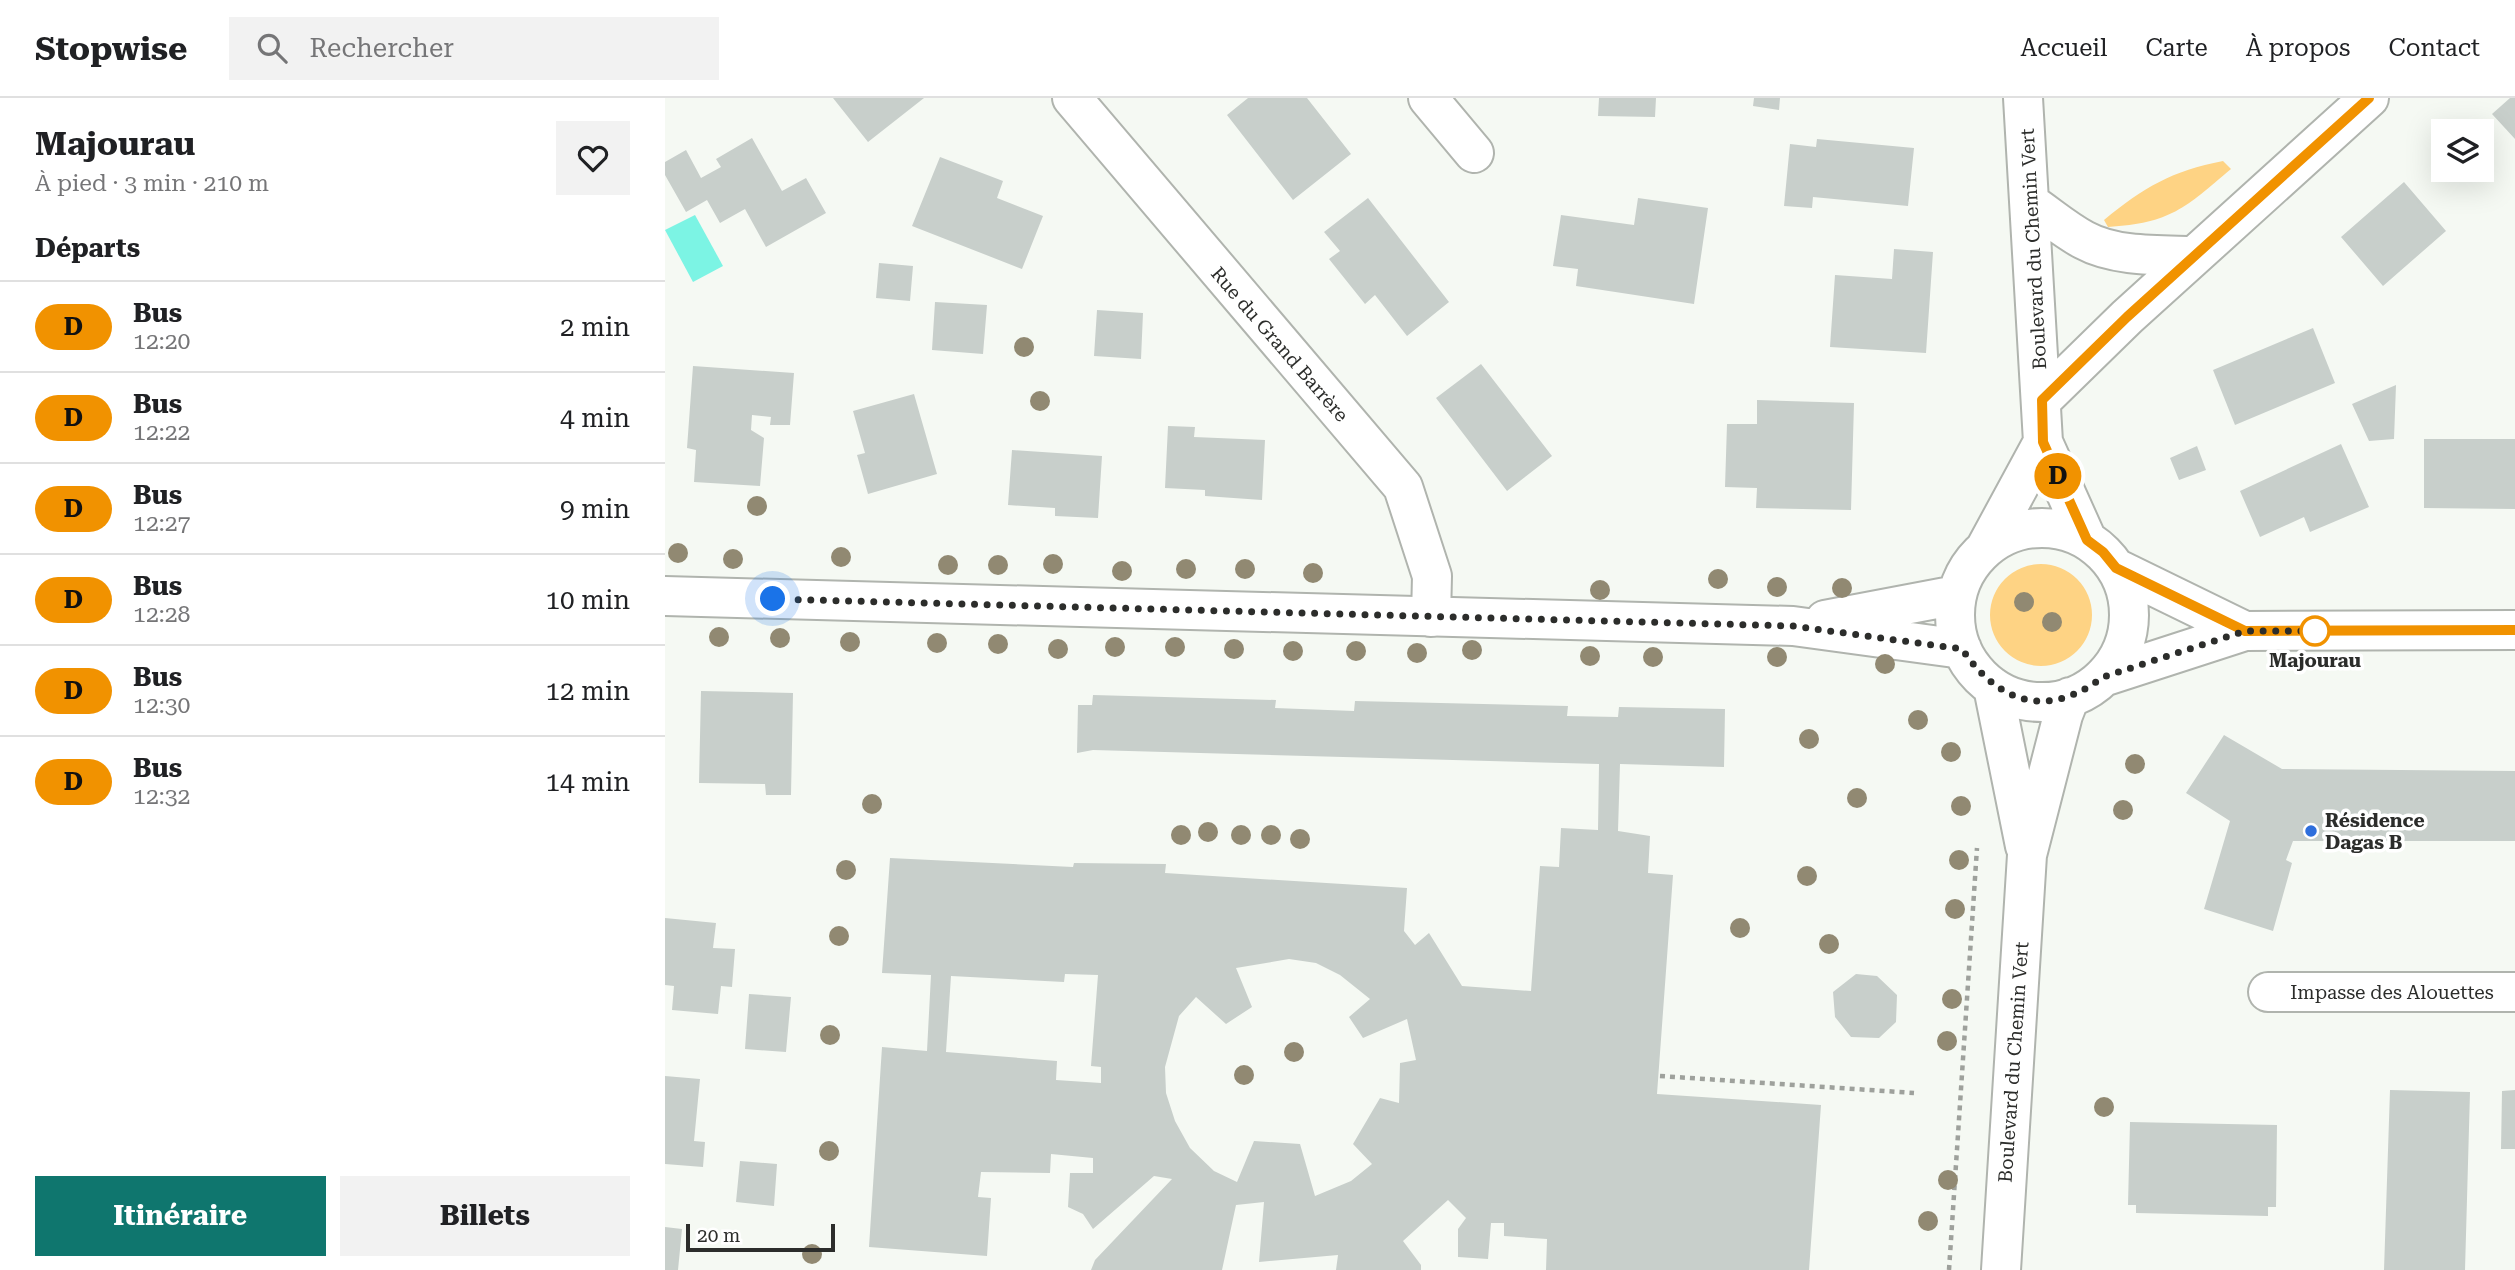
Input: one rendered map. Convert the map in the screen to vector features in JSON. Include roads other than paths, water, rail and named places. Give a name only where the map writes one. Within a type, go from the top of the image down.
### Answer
[{"type":"street","name":"Rue du Grand Barrère","points":[[1072,98],[1403,487],[1431,576],[1431,617]]},
{"type":"street","points":[[1428,98],[1474,153]]},
{"type":"street","name":"Boulevard du Chemin Vert","points":[[2023,98],[2043,442],[2087,540]]},
{"type":"street","points":[[2042,400],[2193,256],[2369,98]]},
{"type":"street","points":[[2030,203],[2085,241],[2133,252],[2193,256]]},
{"type":"street","name":"Boulevard du Chemin Vert","points":[[1985,549],[2043,442]]},
{"type":"street","points":[[2103,677],[2117,659],[2127,636],[2130,613],[2126,589],[2116,568],[2103,552],[2087,540],[2061,529],[2034,527],[2007,535],[1985,549],[1967,570],[1957,595],[1956,623],[1962,649],[1977,672],[1993,687],[2030,701],[2051,702],[2070,696],[2103,677],[2245,631],[2515,630]]},
{"type":"street","points":[[2116,568],[2245,631]]},
{"type":"street","points":[[1793,626],[1957,595]]},
{"type":"street","points":[[665,596],[1793,626],[1962,649]]},
{"type":"street","name":"Boulevard du Chemin Vert","points":[[1993,687],[2027,855]]},
{"type":"street","name":"Boulevard du Chemin Vert","points":[[2001,1270],[2027,855],[2070,696]]},
{"type":"street","name":"Impasse des Alouettes","points":[[2268,992],[2515,992]]},
{"type":"water","points":[[695,215],[723,266],[693,282],[665,230]]},
{"type":"place","name":"Majourau","points":[[2315,631]]},
{"type":"place","name":"Résidence Dagas B","points":[[2311,831]]}]
